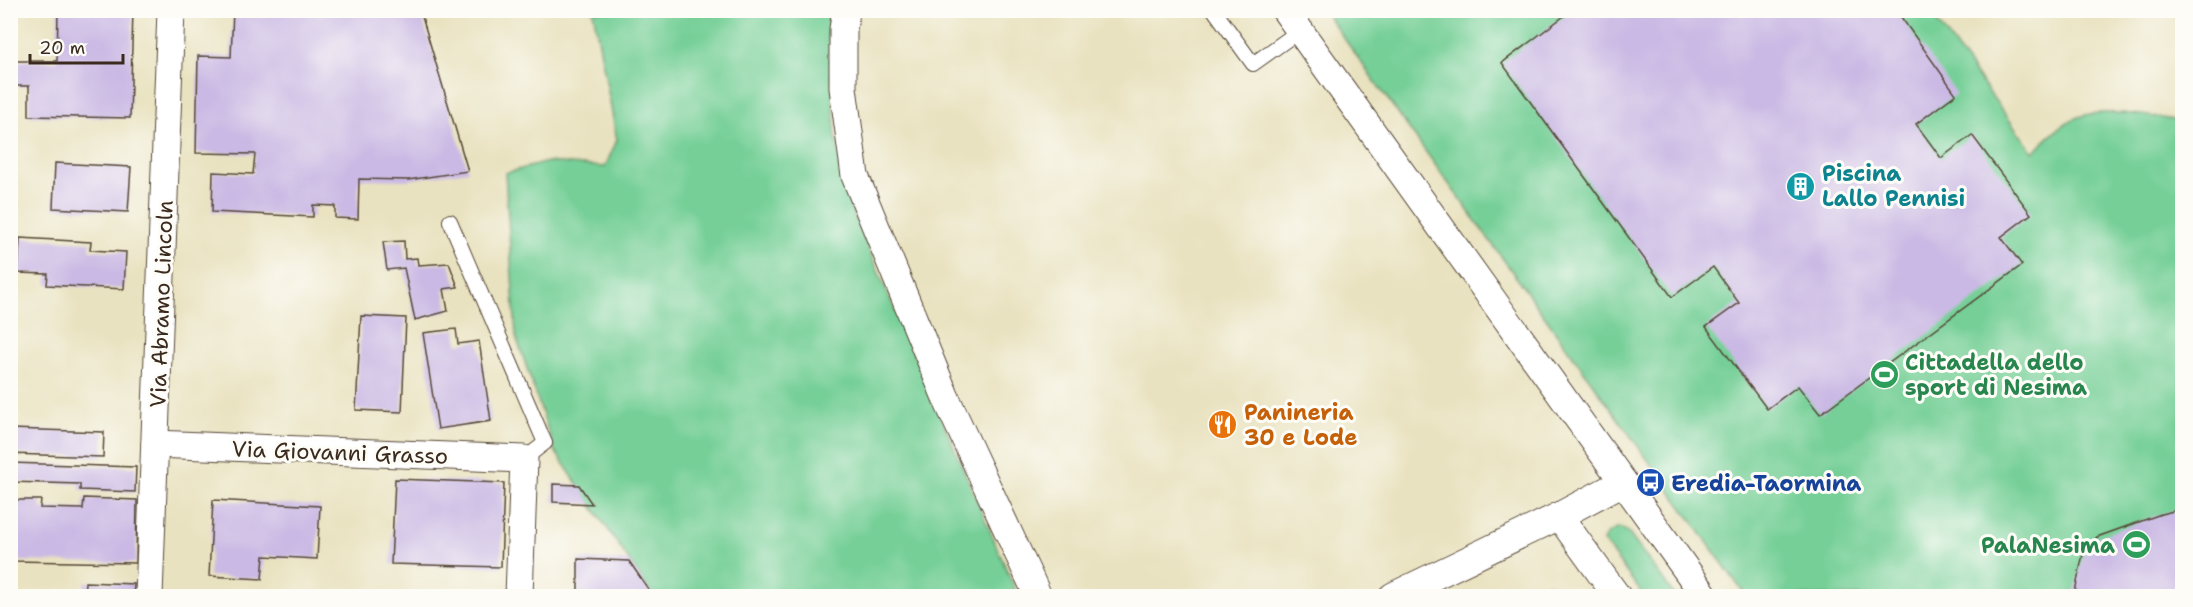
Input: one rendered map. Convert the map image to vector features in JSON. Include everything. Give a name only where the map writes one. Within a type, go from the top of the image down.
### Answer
[{"type":"street","name":"Via Abramo Lincoln","points":[[149,597],[171,10]]},
{"type":"street","points":[[846,10],[843,29],[843,88],[855,176],[946,398],[1038,597]]},
{"type":"street","points":[[1292,21],[1705,597]]},
{"type":"street","name":"Via Giovanni Grasso","points":[[155,444],[524,459]]},
{"type":"street","points":[[519,597],[524,459]]},
{"type":"street","points":[[1393,597],[1623,482]]},
{"type":"street","points":[[1559,516],[1617,597]]},
{"type":"lane","points":[[1214,10],[1253,64],[1292,21]]},
{"type":"lane","points":[[450,221],[545,443],[524,459]]},
{"type":"green space","name":"Cittadella dello sport di Nesima","points":[[1334,10],[1929,11],[2033,152],[2068,122],[2093,114],[2124,113],[2182,121],[2182,596],[1746,596],[1327,15]]},
{"type":"green space","points":[[593,11],[831,11],[828,33],[836,138],[851,208],[1018,596],[653,596],[555,451],[516,336],[505,173],[548,162],[605,167],[617,140]]},
{"type":"green space","points":[[1619,528],[1627,531],[1675,596],[1644,596],[1603,541],[1608,533]]},
{"type":"green space","points":[[1547,584],[1566,590],[1570,596],[1514,596]]},
{"type":"building","points":[[58,10],[133,10],[130,118],[29,116],[29,86],[11,86],[12,61],[57,61]]},
{"type":"building","points":[[233,10],[359,10],[360,14],[375,10],[420,10],[468,171],[408,180],[359,179],[358,219],[335,218],[335,206],[313,205],[313,217],[212,212],[213,172],[253,174],[255,154],[196,153],[198,56],[231,57]]},
{"type":"building","name":"Piscina Lallo Pennisi","points":[[1572,10],[1896,10],[1956,94],[1916,124],[1941,158],[1972,135],[2031,214],[2001,237],[2022,265],[1820,414],[1798,386],[1767,409],[1706,327],[1739,303],[1713,267],[1672,297],[1502,63]]},
{"type":"building","points":[[55,163],[131,167],[128,212],[53,208]]},
{"type":"building","points":[[20,238],[91,242],[90,250],[126,252],[124,289],[47,285],[48,274],[18,273]]},
{"type":"building","points":[[404,241],[405,259],[417,258],[418,265],[449,263],[458,287],[444,289],[448,311],[415,320],[404,268],[387,270],[383,242]]},
{"type":"building","points":[[361,316],[406,318],[402,412],[356,410]]},
{"type":"building","points":[[456,329],[458,344],[479,341],[491,421],[438,429],[423,333]]},
{"type":"building","points":[[10,429],[104,432],[103,457],[10,454]]},
{"type":"building","points":[[10,463],[136,467],[135,492],[80,490],[80,484],[10,482]]},
{"type":"building","points":[[395,479],[504,483],[501,567],[391,564]]},
{"type":"building","points":[[553,484],[579,485],[592,504],[553,502]]},
{"type":"building","points":[[84,498],[137,500],[136,563],[10,561],[10,500],[41,500],[40,508],[83,509]]},
{"type":"building","points":[[213,500],[320,506],[317,559],[264,556],[262,579],[209,576]]},
{"type":"building","name":"PalaNesima","points":[[2182,509],[2182,596],[2074,596],[2083,554],[2097,537],[2161,514]]},
{"type":"building","points":[[578,559],[629,561],[653,596],[578,596]]},
{"type":"building","points":[[85,582],[134,584],[133,596],[84,596]]},
{"type":"place","name":"Piscina Lallo Pennisi","points":[[1801,186]]},
{"type":"place","name":"Cittadella dello sport di Nesima","points":[[1884,375]]},
{"type":"place","name":"Panineria 30 e Lode","points":[[1223,425]]},
{"type":"place","name":"Eredia-Taormina","points":[[1650,483]]},
{"type":"place","name":"PalaNesima","points":[[2136,545]]}]
